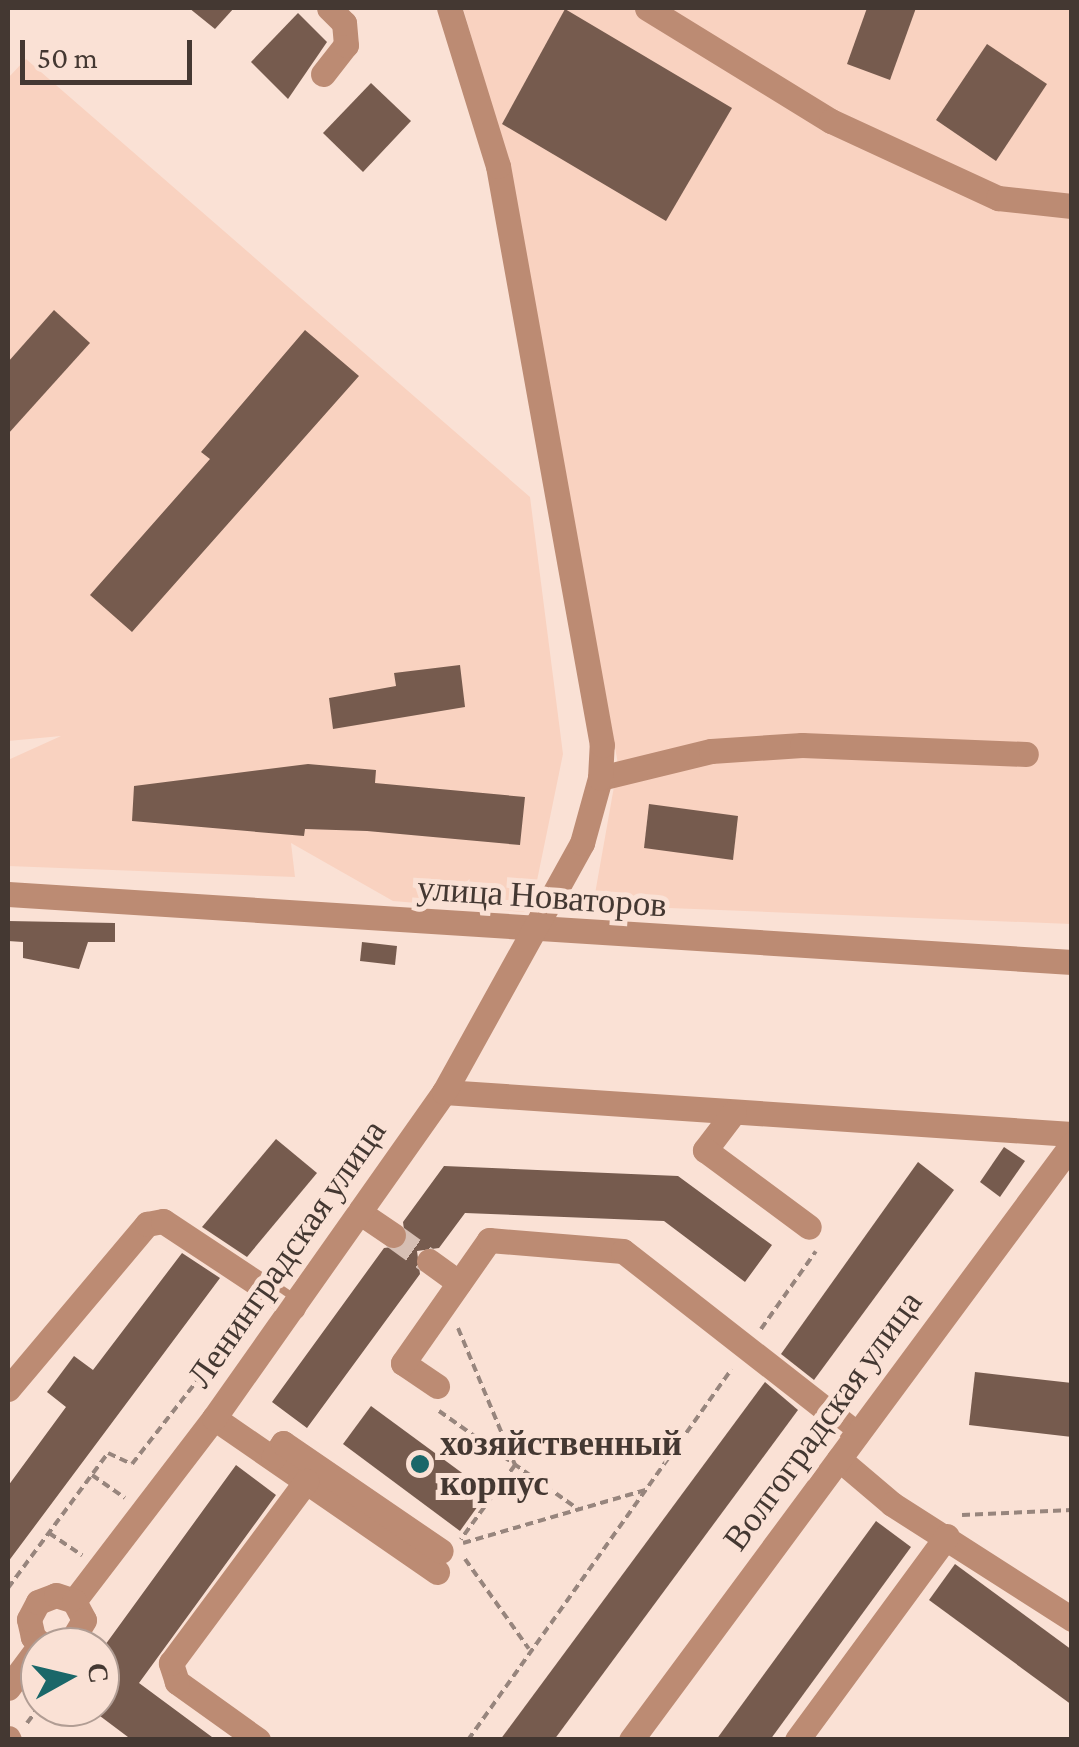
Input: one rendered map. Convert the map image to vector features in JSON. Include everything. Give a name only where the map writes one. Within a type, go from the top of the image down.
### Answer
[{"type":"street","points":[[323,74],[346,44],[344,23],[329,8]]},
{"type":"street","name":"Ленинградская улица","points":[[74,1601],[214,1418],[444,1092],[582,843],[600,778],[602,746],[498,166],[448,8]]},
{"type":"street","points":[[647,8],[847,129],[998,198],[1072,206]]},
{"type":"street","points":[[600,778],[711,750],[784,746],[1026,754]]},
{"type":"street","name":"улица Новаторов","points":[[8,894],[534,932],[1072,962]]},
{"type":"street","points":[[444,1092],[1072,1134]]},
{"type":"street","points":[[734,1112],[706,1150],[809,1227]]},
{"type":"street","name":"Волгоградская улица","points":[[631,1740],[1072,1144]]},
{"type":"street","points":[[360,1212],[393,1236]]},
{"type":"street","points":[[8,1389],[146,1224],[163,1221],[292,1307]]},
{"type":"street","points":[[437,1386],[403,1363],[489,1240],[623,1251],[857,1434]]},
{"type":"street","points":[[429,1262],[453,1292]]},
{"type":"street","points":[[214,1418],[306,1481],[444,1556]]},
{"type":"street","points":[[272,1458],[283,1443],[444,1556]]},
{"type":"street","points":[[839,1459],[892,1504],[948,1525],[1072,1620]]},
{"type":"street","points":[[258,1740],[176,1682],[171,1663],[306,1481]]},
{"type":"street","points":[[797,1740],[948,1525]]},
{"type":"street","points":[[30,1627],[32,1609],[46,1596],[74,1601],[82,1627]]},
{"type":"path","points":[[468,1740],[826,1238],[809,1227]]},
{"type":"path","points":[[8,1588],[108,1453],[132,1464],[268,1290]]},
{"type":"path","points":[[453,1292],[516,1464]]},
{"type":"path","points":[[437,1386],[426,1402],[578,1509]]},
{"type":"path","points":[[444,1556],[516,1464]]},
{"type":"path","points":[[92,1475],[143,1511]]},
{"type":"path","points":[[444,1556],[578,1509],[646,1490]]},
{"type":"path","points":[[948,1525],[1072,1510]]},
{"type":"path","points":[[49,1532],[101,1566]]},
{"type":"path","points":[[444,1556],[531,1651]]},
{"type":"shaded area","points":[[463,8],[1071,8],[1071,924],[593,905],[618,764],[512,175]]},
{"type":"shaded area","points":[[26,59],[530,497],[563,754],[532,905],[524,912],[393,901],[291,843],[295,877],[8,866],[8,760],[61,736],[8,741],[8,78]]},
{"type":"building","points":[[189,8],[234,8],[215,29]]},
{"type":"building","points":[[867,8],[916,8],[890,80],[847,64]]},
{"type":"building","points":[[565,9],[732,108],[666,221],[502,124]]},
{"type":"building","points":[[298,13],[327,42],[288,99],[251,62]]},
{"type":"building","points":[[987,44],[1047,84],[996,161],[936,120]]},
{"type":"building","points":[[371,83],[411,121],[363,172],[323,133]]},
{"type":"building","points":[[54,310],[90,343],[8,434],[8,362]]},
{"type":"building","points":[[305,330],[359,376],[132,632],[90,595],[210,459],[201,452]]},
{"type":"building","points":[[460,665],[465,707],[333,729],[329,698],[396,686],[394,673]]},
{"type":"building","points":[[308,764],[376,770],[375,783],[525,797],[520,845],[367,831],[305,829],[304,836],[132,821],[134,786]]},
{"type":"building","points":[[649,804],[738,816],[733,860],[644,848]]},
{"type":"building","points":[[8,921],[115,923],[115,942],[88,942],[79,969],[23,958],[23,942],[8,941]]},
{"type":"building","points":[[362,942],[397,946],[395,965],[360,961]]},
{"type":"building","points":[[276,1139],[317,1173],[247,1257],[202,1227]]},
{"type":"building","points":[[1004,1147],[1025,1161],[1000,1197],[980,1182]]},
{"type":"building","points":[[918,1162],[954,1190],[814,1380],[781,1354]]},
{"type":"building","points":[[444,1166],[678,1176],[772,1245],[745,1282],[664,1221],[465,1213],[439,1248],[417,1251],[420,1274],[307,1428],[272,1402],[384,1248],[406,1245],[403,1222]]},
{"type":"building","points":[[182,1253],[220,1278],[8,1562],[8,1486],[66,1407],[47,1392],[74,1356],[93,1370]]},
{"type":"building","points":[[975,1372],[1072,1383],[1072,1437],[969,1425]]},
{"type":"building","points":[[765,1382],[798,1410],[554,1740],[500,1740]]},
{"type":"building","points":[[371,1406],[488,1492],[460,1531],[343,1444]]},
{"type":"building","points":[[236,1465],[276,1495],[139,1683],[216,1740],[132,1740],[115,1727],[120,1727],[118,1627]]},
{"type":"building","points":[[876,1521],[911,1547],[770,1740],[716,1740]]},
{"type":"building","points":[[955,1564],[1072,1650],[1072,1705],[929,1600]]},
{"type":"tunnel","points":[[393,1235],[429,1261]]},
{"type":"place","name":"хозяйственный корпус","points":[[420,1464]]}]
